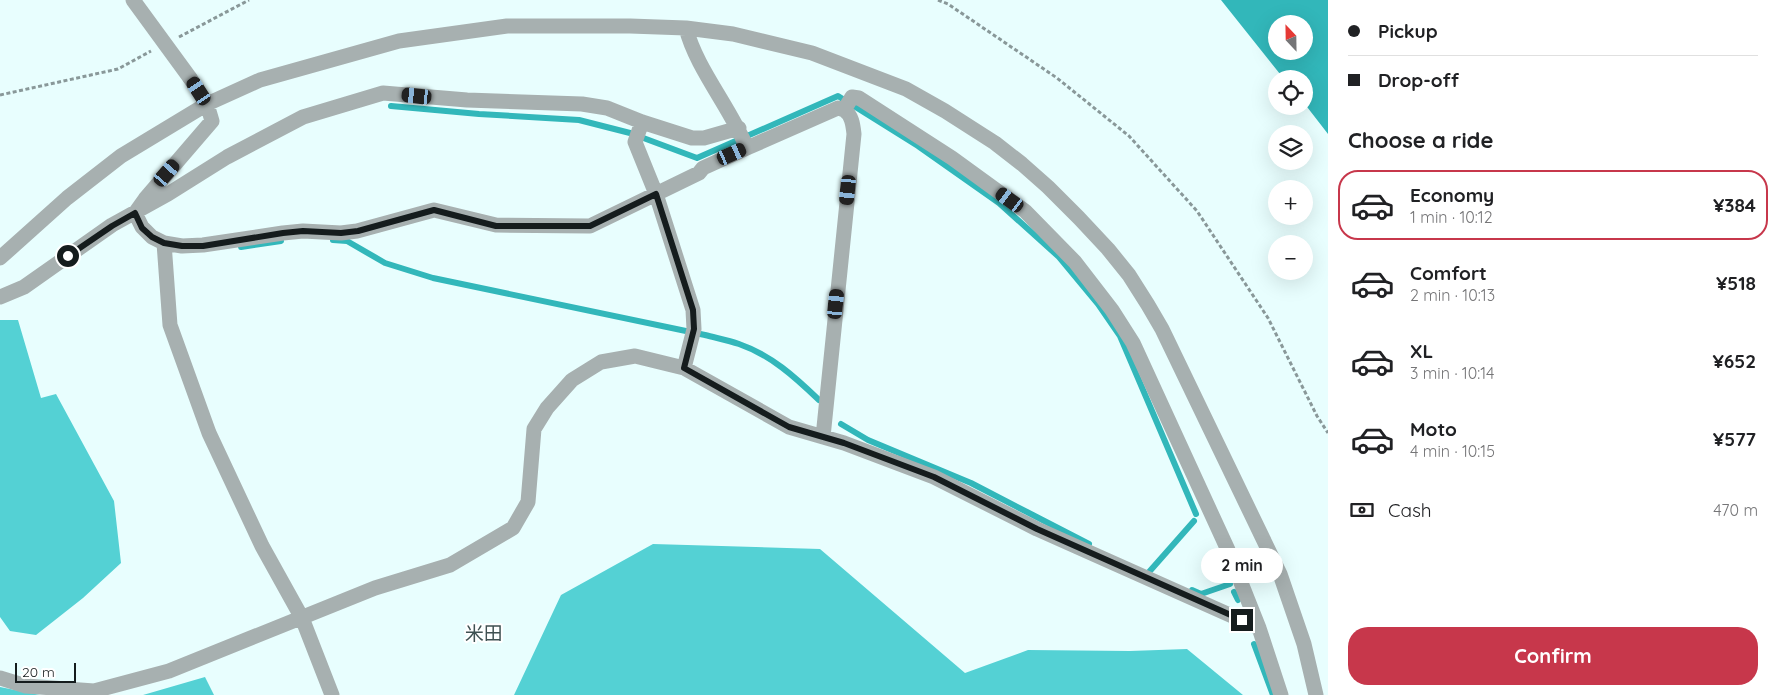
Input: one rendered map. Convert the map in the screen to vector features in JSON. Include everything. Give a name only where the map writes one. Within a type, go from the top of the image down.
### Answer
[{"type":"street","points":[[133,0],[207,104],[212,122],[135,213]]},
{"type":"street","points":[[0,258],[67,198],[121,156],[207,104],[260,80],[399,41],[507,26],[686,28],[733,34],[812,53],[906,90],[945,110],[995,143],[1048,187],[1108,249],[1129,275],[1162,329],[1280,574],[1304,644],[1316,695]]},
{"type":"street","points":[[686,28],[690,44],[743,138]]},
{"type":"street","points":[[0,297],[24,286],[112,226],[227,157],[303,117],[383,93],[467,100],[582,104],[607,108],[639,130],[692,138],[717,136],[743,138]]},
{"type":"street","points":[[823,437],[854,134],[847,106],[852,97],[865,101],[952,158],[1025,211],[1075,262],[1107,303],[1133,343],[1228,550],[1259,628],[1281,695]]},
{"type":"street","points":[[135,213],[142,228],[152,237],[164,243],[182,246],[203,246],[290,232],[341,233],[358,231],[434,210],[496,226],[590,226],[699,172],[743,138],[847,106]]},
{"type":"street","points":[[639,130],[656,194],[693,310],[693,333],[684,368]]},
{"type":"street","points":[[164,243],[170,325],[206,424],[262,546],[302,618],[332,695]]},
{"type":"street","points":[[0,678],[26,686],[94,691],[169,670],[375,588],[450,565],[513,528],[528,502],[534,429],[547,408],[572,380],[601,362],[635,356],[684,368],[789,427],[844,443],[934,477],[1037,529],[1259,628]]},
{"type":"path","points":[[170,41],[249,0]]},
{"type":"path","points":[[938,0],[948,4],[1064,84],[1129,136],[1190,204],[1268,318],[1317,416],[1328,433]]},
{"type":"path","points":[[0,95],[118,69],[153,50]]},
{"type":"shaded area","points":[[1221,0],[1328,0],[1328,134],[1313,115],[1313,70],[1277,70],[1269,60],[1313,60],[1313,15],[1268,15],[1268,59]]},
{"type":"shaded area","points":[[0,320],[18,320],[41,398],[56,394],[114,501],[121,563],[83,598],[36,635],[10,631],[0,617]]},
{"type":"shaded area","points":[[653,544],[820,549],[965,673],[1028,650],[1130,651],[1187,649],[1243,695],[514,695],[561,595]]},
{"type":"shaded area","points":[[205,677],[214,695],[143,695]]},
{"type":"shaded area","points":[[0,687],[40,695],[0,695]]},
{"type":"waterway","points":[[391,106],[579,120],[630,133],[697,158],[838,96],[918,146],[999,203],[1059,257],[1098,304],[1120,336],[1196,514]]},
{"type":"waterway","points":[[333,240],[347,241],[385,263],[433,278],[705,335],[735,343],[772,360],[792,375],[819,400]]},
{"type":"waterway","points":[[241,247],[281,241]]},
{"type":"waterway","points":[[841,424],[868,440],[971,483],[1089,544]]},
{"type":"waterway","points":[[1149,572],[1194,521]]},
{"type":"waterway","points":[[1192,590],[1201,594],[1230,584]]},
{"type":"waterway","points":[[1234,592],[1238,600]]},
{"type":"waterway","points":[[1254,644],[1273,695]]},
{"type":"district","name":"米田","points":[[484,633]]},
{"type":"route","points":[[68,256],[135,213],[142,228],[152,237],[164,243],[182,246],[203,246],[303,231],[341,233],[358,231],[434,210],[496,226],[590,226],[656,194],[693,310],[694,329],[684,368],[789,427],[844,443],[934,477],[1037,529],[1242,620]]}]
